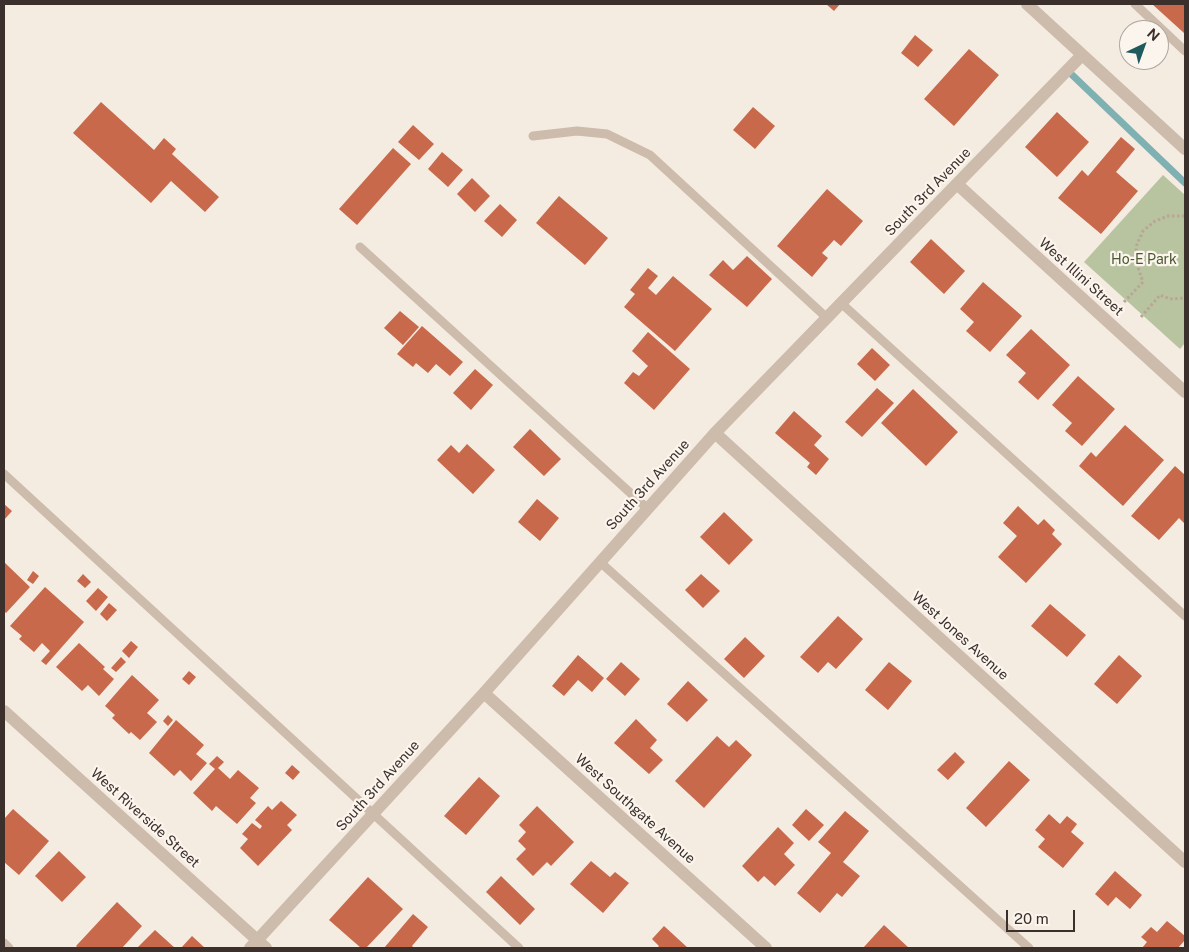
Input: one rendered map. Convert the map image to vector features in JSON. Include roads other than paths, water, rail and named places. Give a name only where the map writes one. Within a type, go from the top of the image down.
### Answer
[{"type":"street","points":[[1027,4],[1185,150]]},
{"type":"street","name":"South 3rd Avenue","points":[[258,946],[372,814],[484,693],[715,433],[1082,55]]},
{"type":"street","name":"West Illini Street","points":[[957,184],[1185,392]]},
{"type":"street","name":"West Jones Avenue","points":[[715,433],[1185,862]]},
{"type":"street","name":"West Southgate Avenue","points":[[484,693],[766,948]]},
{"type":"street","name":"West Riverside Street","points":[[4,711],[258,946]]},
{"type":"lane","points":[[1135,4],[1185,51]]},
{"type":"lane","points":[[533,136],[577,131],[607,134],[650,154],[827,318]]},
{"type":"lane","points":[[360,248],[648,509]]},
{"type":"lane","points":[[841,303],[1185,616]]},
{"type":"lane","points":[[4,474],[519,948]]},
{"type":"lane","points":[[600,562],[1029,948]]},
{"type":"lane","points":[[4,943],[10,948]]},
{"type":"waterway","points":[[1067,70],[1185,183]]},
{"type":"park label","name":"Ho-E Park","points":[[1144,260]]}]
